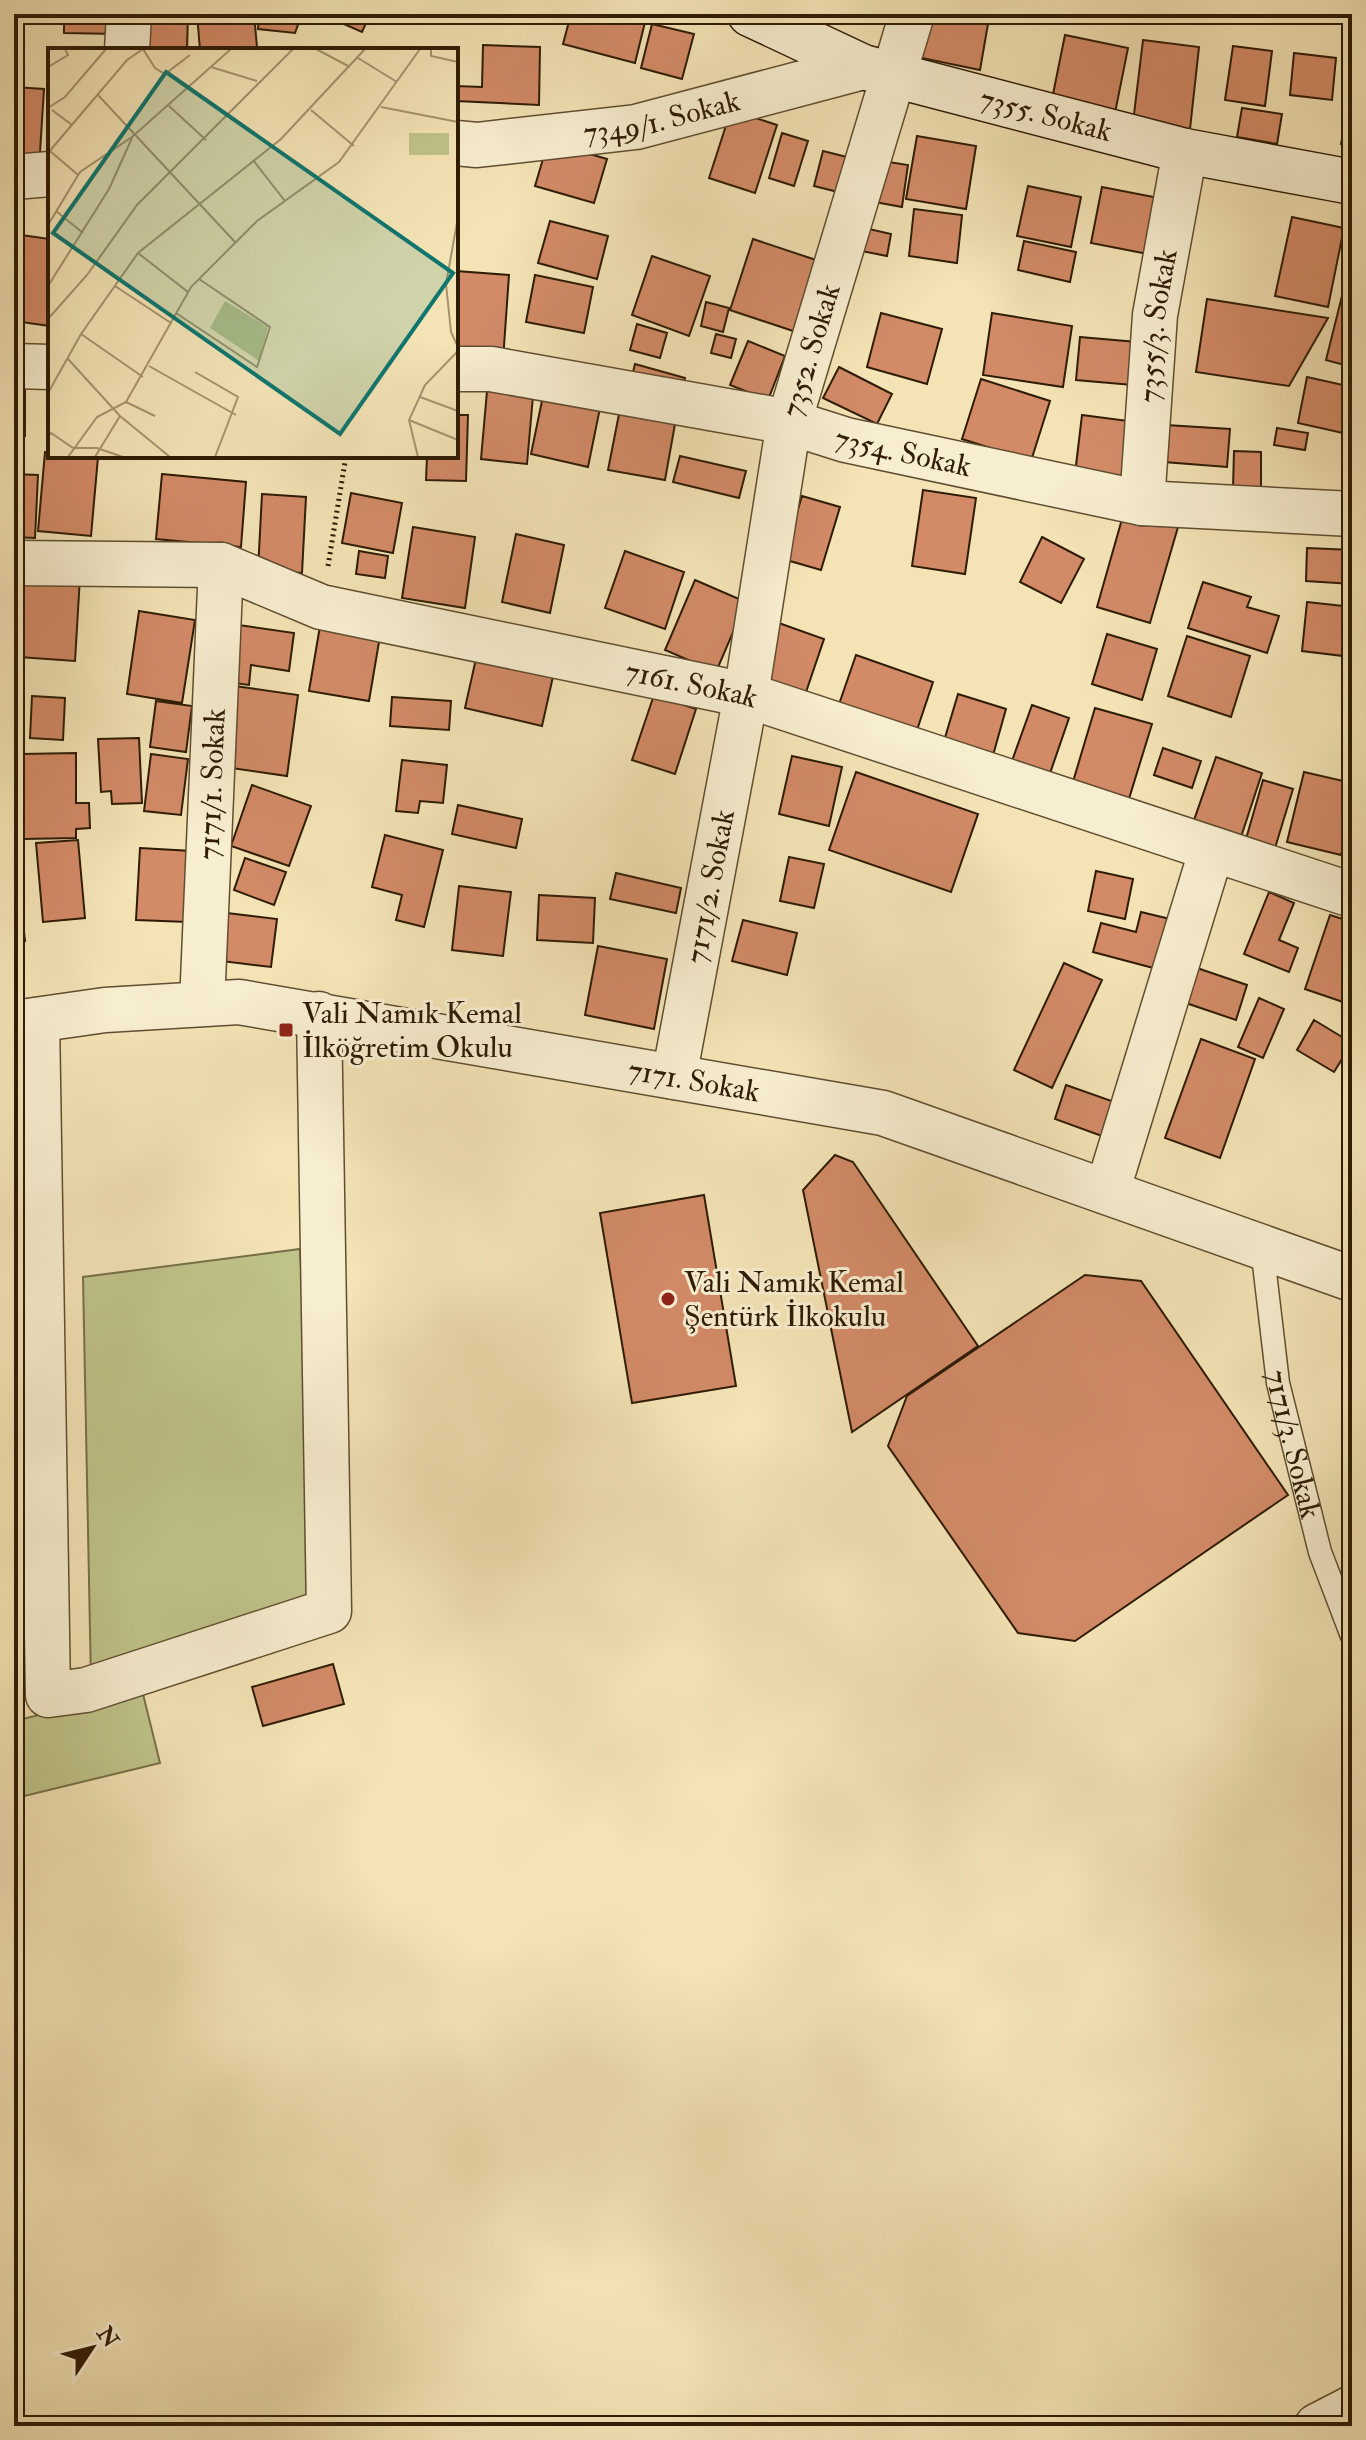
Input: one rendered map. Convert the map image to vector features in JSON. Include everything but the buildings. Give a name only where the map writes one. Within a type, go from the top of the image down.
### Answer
[{"type":"street","points":[[127,48],[129,14]]},
{"type":"street","name":"7355. Sokak","points":[[750,14],[879,70],[1185,151],[1352,182]]},
{"type":"street","name":"7352. Sokak","points":[[746,695],[789,422],[879,70],[912,14]]},
{"type":"street","name":"7349/1. Sokak","points":[[458,143],[477,145],[636,127],[879,70]]},
{"type":"street","name":"7355/3. Sokak","points":[[1142,503],[1155,315],[1185,151]]},
{"type":"street","points":[[14,177],[48,174]]},
{"type":"street","points":[[14,366],[48,367]]},
{"type":"street","name":"7354. Sokak","points":[[458,369],[491,369],[789,422],[846,440],[1142,503],[1352,514]]},
{"type":"street","name":"7161. Sokak","points":[[14,563],[221,565],[321,607],[746,695],[1352,895]]},
{"type":"street","name":"7171/1. Sokak","points":[[202,1004],[221,565]]},
{"type":"street","name":"7171/2. Sokak","points":[[674,1077],[746,695]]},
{"type":"street","points":[[1107,1192],[1212,849]]},
{"type":"street","name":"7171. Sokak","points":[[26,1021],[105,1010],[239,1002],[883,1113],[1352,1279]]},
{"type":"street","points":[[26,1021],[48,1695],[86,1690],[329,1611],[319,1014]]},
{"type":"street","points":[[1317,2426],[1352,2408]]},
{"type":"lane","name":"7171/3. Sokak","points":[[1262,1247],[1278,1383],[1320,1552],[1352,1636]]},
{"type":"path","points":[[321,607],[346,458]]},
{"type":"green space","points":[[300,1249],[318,1602],[91,1682],[83,1277]]},
{"type":"green space","points":[[142,1690],[160,1763],[20,1797],[14,1770],[14,1721]]},
{"type":"place","name":"Vali Namık Kemal İlköğretim Okulu","points":[[286,1030]]},
{"type":"place","name":"Vali Namık Kemal Şentürk İlkokulu","points":[[668,1299]]}]
